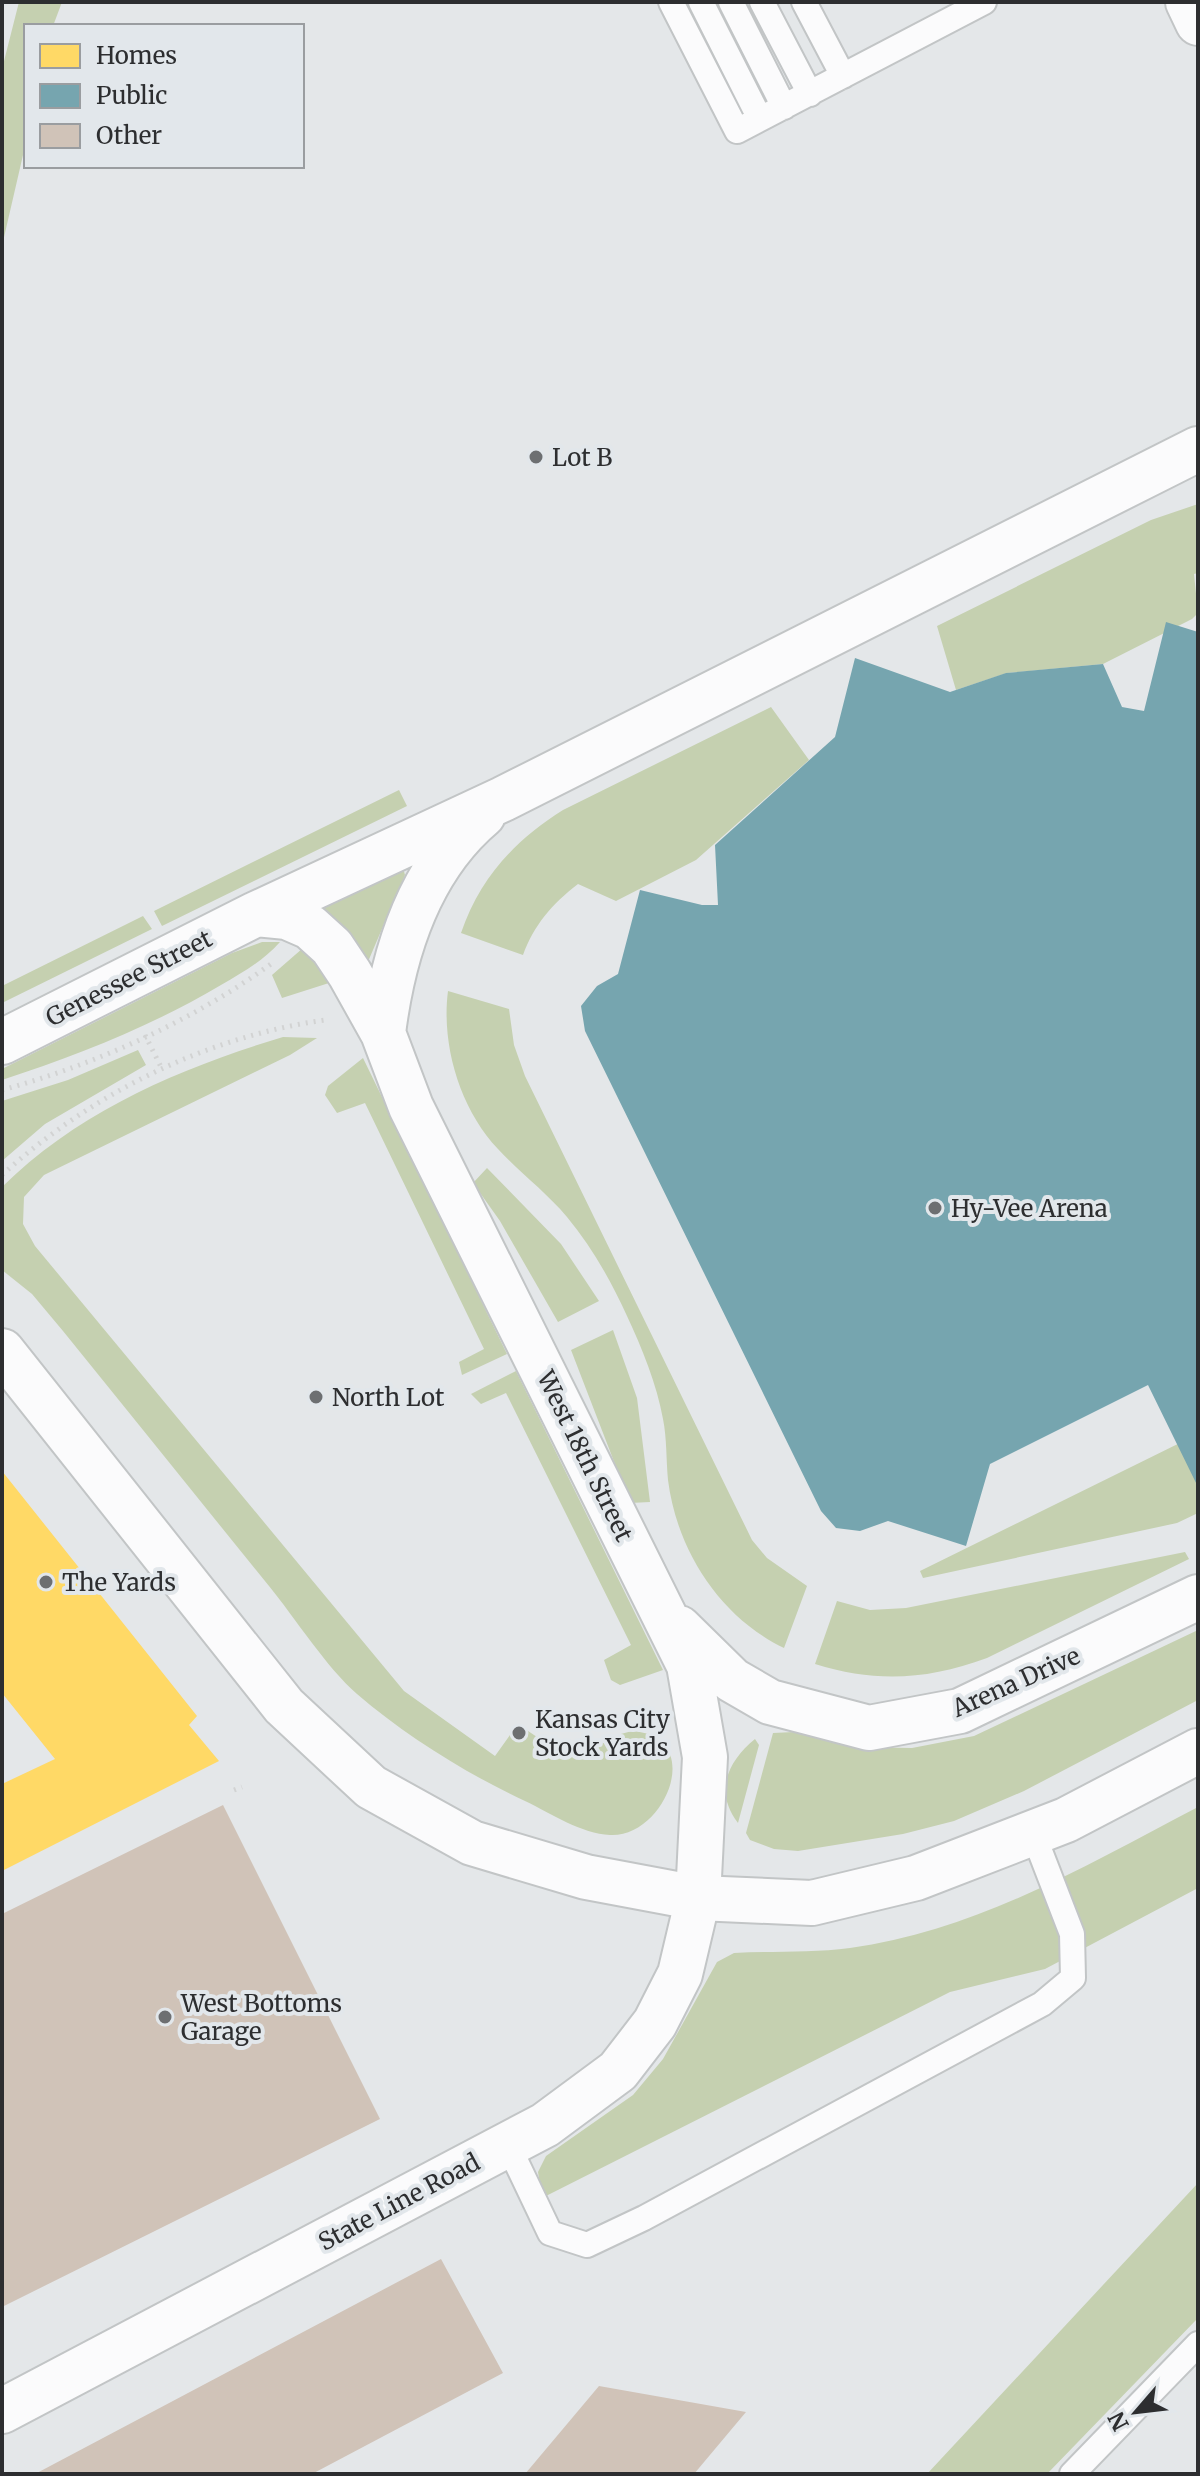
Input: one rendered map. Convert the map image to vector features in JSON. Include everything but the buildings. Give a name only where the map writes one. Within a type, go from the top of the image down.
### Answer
[{"type":"street","points":[[1188,2],[1198,23]]},
{"type":"street","points":[[503,799],[1198,449]]},
{"type":"street","name":"Genessee Street","points":[[2,1042],[256,914],[503,799]]},
{"type":"street","name":"West 18th Street","points":[[383,1033],[391,976],[403,937],[430,881],[471,826],[503,799]]},
{"type":"street","name":"West 18th Street","points":[[256,914],[287,917],[310,927],[332,947],[383,1033],[411,1107],[607,1503],[668,1616],[689,1665],[705,1757],[698,1898]]},
{"type":"street","points":[[2,1351],[284,1706],[371,1787],[472,1843],[586,1877],[698,1898],[812,1903],[916,1878],[1033,1833],[1066,1820],[1198,1751]]},
{"type":"street","name":"Arena Drive","points":[[668,1616],[732,1680],[770,1702],[869,1728],[960,1711],[1198,1597]]},
{"type":"street","name":"State Line Road","points":[[2,2411],[545,2125],[618,2071],[646,2035],[680,1974],[698,1898]]},
{"type":"lane","points":[[671,2],[737,131],[984,2]]},
{"type":"lane","points":[[701,2],[760,119]]},
{"type":"lane","points":[[731,2],[784,107]]},
{"type":"lane","points":[[762,2],[810,94]]},
{"type":"lane","points":[[804,2],[843,76]]},
{"type":"lane","points":[[508,2145],[550,2233],[587,2245],[644,2218],[1042,2004],[1073,1978],[1072,1934],[1033,1833]]},
{"type":"lane","points":[[1072,2474],[1198,2344]]},
{"type":"path","points":[[2,1090],[61,1072],[145,1035],[221,997],[283,954]]},
{"type":"path","points":[[2,1175],[58,1128],[162,1069],[246,1037],[326,1020]]},
{"type":"path","points":[[145,1035],[162,1069]]},
{"type":"path","points":[[234,1790],[242,1787]]},
{"type":"green space","points":[[19,2],[62,2],[54,24],[24,24],[24,151],[2,246],[2,69]]},
{"type":"green space","points":[[1198,504],[1198,573],[1194,574],[1198,613],[1192,619],[1103,664],[1007,673],[956,690],[937,626],[1151,520]]},
{"type":"green space","points":[[771,707],[809,760],[696,860],[616,901],[578,884],[545,916],[523,955],[461,933],[478,895],[501,862],[545,822],[563,810]]},
{"type":"green space","points":[[399,790],[407,806],[162,926],[154,911]]},
{"type":"green space","points":[[403,868],[405,875],[367,964],[320,910]]},
{"type":"green space","points":[[143,916],[152,929],[2,1003],[2,986]]},
{"type":"green space","points":[[262,942],[280,942],[252,966],[195,1000],[114,1038],[2,1080],[2,1069],[232,953]]},
{"type":"green space","points":[[303,948],[319,964],[329,983],[282,998],[272,975]]},
{"type":"green space","points":[[448,991],[509,1009],[514,1045],[525,1076],[752,1540],[767,1558],[807,1586],[784,1648],[740,1619],[705,1579],[692,1556],[673,1506],[660,1406],[638,1341],[608,1277],[576,1228],[498,1149],[473,1115],[456,1075],[451,1054]]},
{"type":"green space","points":[[283,1037],[317,1038],[290,1055],[44,1175],[24,1197],[23,1224],[35,1246],[404,1691],[495,1756],[515,1728],[522,1727],[558,1751],[632,1731],[655,1737],[668,1750],[672,1767],[670,1786],[661,1805],[647,1821],[630,1832],[599,1834],[566,1822],[459,1766],[416,1739],[357,1694],[323,1657],[63,1331],[32,1294],[2,1270],[2,1187],[32,1160],[98,1114],[133,1095],[206,1063]]},
{"type":"green space","points":[[138,1050],[146,1065],[45,1124],[2,1161],[2,1101],[68,1080]]},
{"type":"green space","points":[[363,1058],[507,1354],[462,1375],[459,1362],[484,1349],[365,1103],[337,1113],[325,1095],[328,1086]]},
{"type":"green space","points":[[487,1168],[561,1244],[599,1301],[558,1322],[500,1221],[473,1183]]},
{"type":"green space","points":[[613,1330],[637,1398],[650,1502],[630,1503],[571,1350]]},
{"type":"green space","points":[[516,1371],[663,1670],[620,1685],[611,1680],[604,1660],[631,1645],[506,1393],[481,1404],[471,1394]]},
{"type":"green space","points":[[1198,1434],[1198,1513],[1177,1523],[923,1578],[920,1571]]},
{"type":"green space","points":[[1185,1552],[1189,1559],[987,1658],[965,1665],[922,1675],[880,1676],[815,1664],[837,1601],[870,1610],[906,1608]]},
{"type":"green space","points":[[1198,1630],[1198,1700],[1024,1791],[954,1821],[903,1834],[798,1851],[774,1849],[750,1840],[746,1833],[773,1733],[794,1732],[854,1747],[912,1748],[974,1736]]},
{"type":"green space","points":[[755,1739],[759,1745],[738,1823],[727,1800],[727,1778],[737,1757]]},
{"type":"green space","points":[[1198,1807],[1198,1888],[1045,1969],[950,1992],[542,2198],[538,2172],[546,2156],[633,2095],[663,2059],[717,1962],[734,1953],[850,1948],[942,1927],[1030,1893]]},
{"type":"green space","points":[[1198,2183],[1198,2318],[1047,2474],[927,2474]]},
{"type":"place","name":"Lot B","points":[[536,457]]},
{"type":"place","name":"Hy-Vee Arena","points":[[935,1208]]},
{"type":"place","name":"North Lot","points":[[316,1397]]},
{"type":"place","name":"The Yards","points":[[46,1582]]},
{"type":"place","name":"Kansas City Stock Yards","points":[[519,1733]]},
{"type":"place","name":"West Bottoms Garage","points":[[165,2017]]}]
